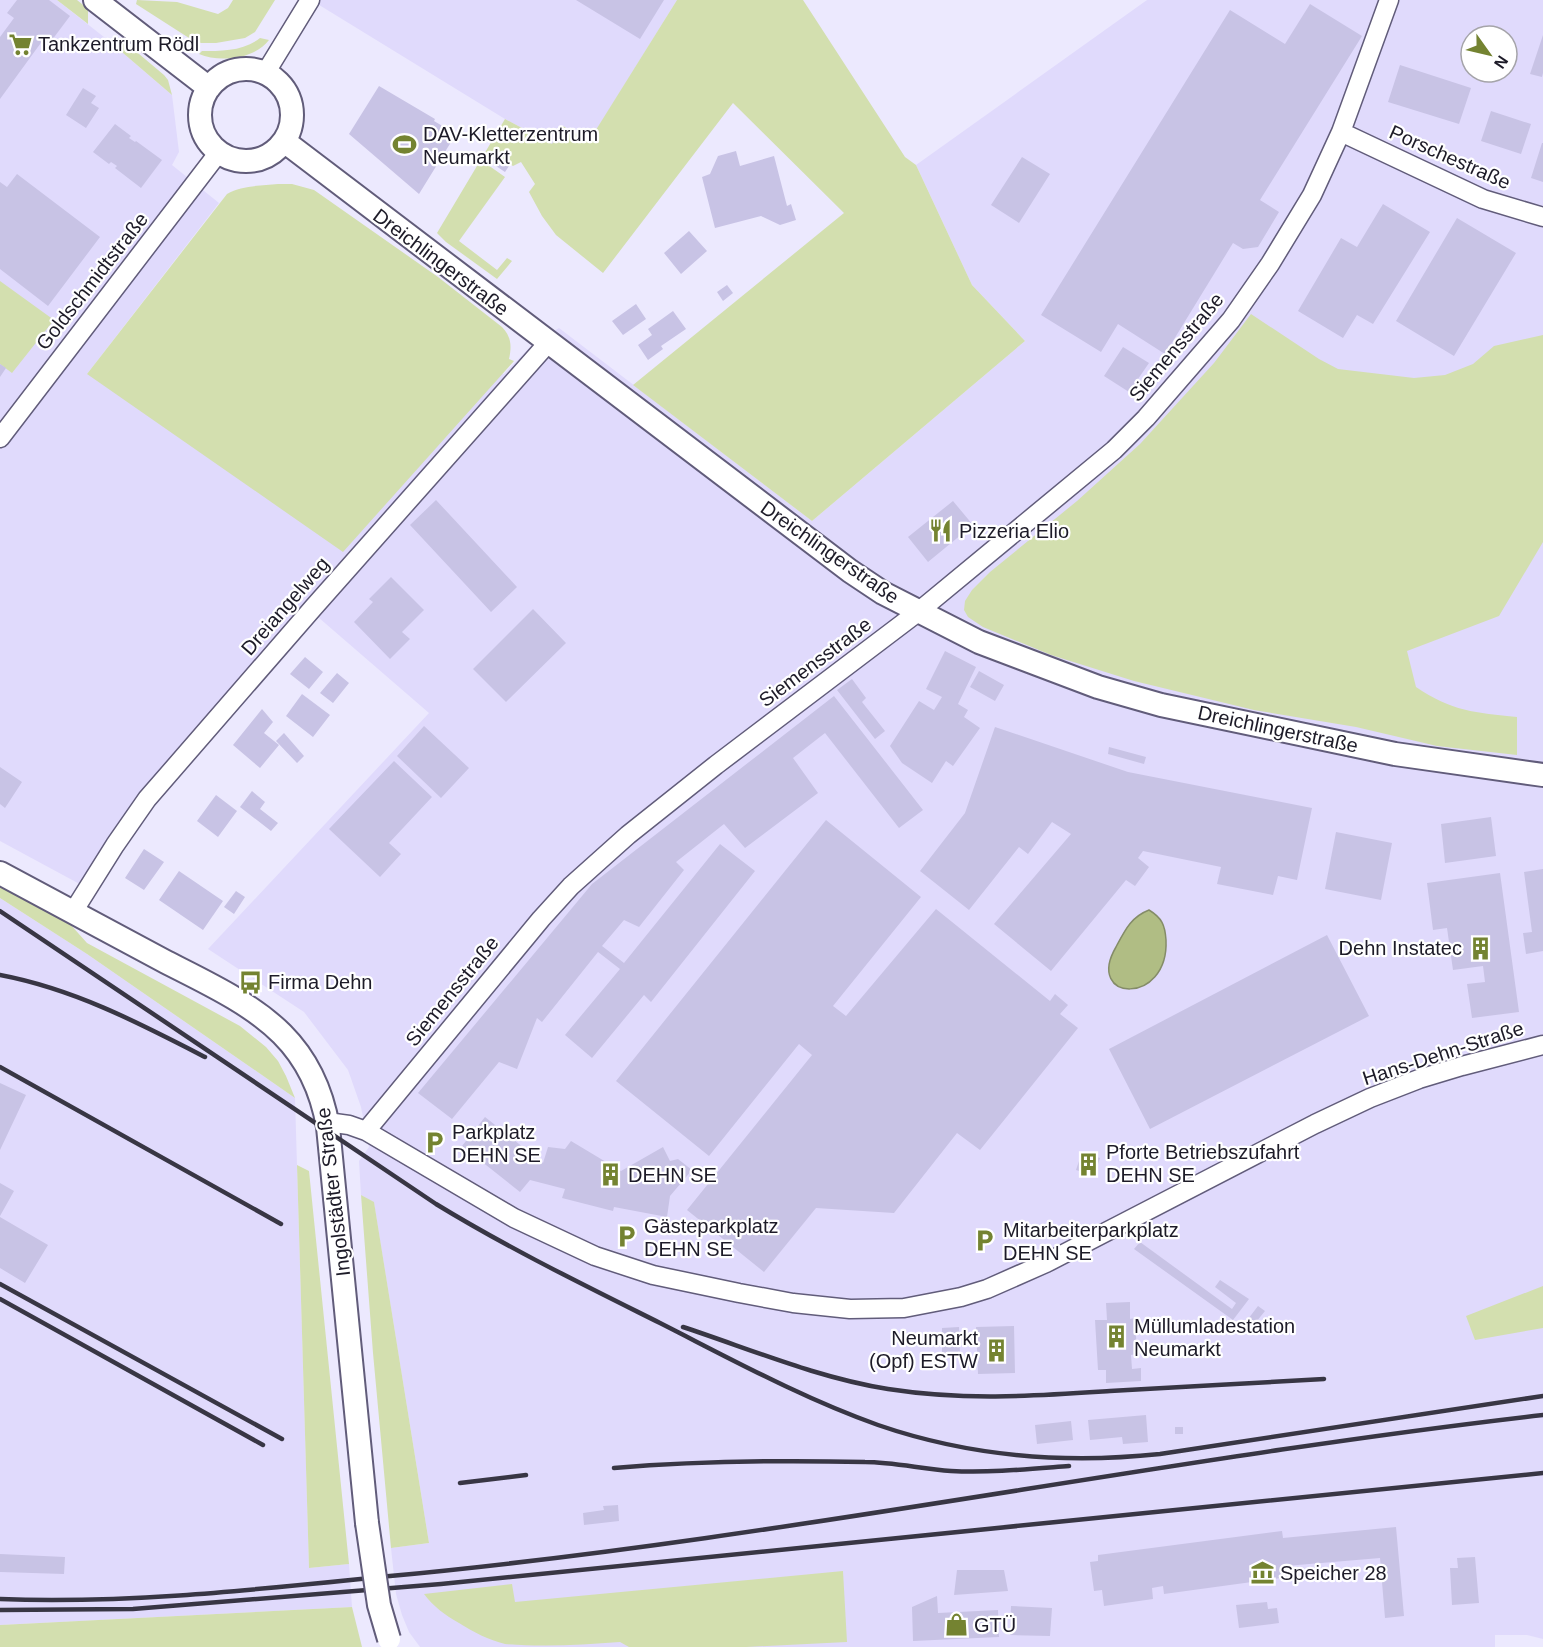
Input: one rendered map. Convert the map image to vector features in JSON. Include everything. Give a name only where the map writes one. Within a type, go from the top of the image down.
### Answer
[{"type":"street","points":[[95,0],[209,88]]},
{"type":"street","points":[[266,72],[309,0]]},
{"type":"street","name":"Siemensstraße","points":[[366,1131],[541,919],[571,886],[628,835],[716,765],[918,612],[1114,450],[1177,384],[1230,320],[1270,264],[1312,195],[1341,132],[1389,0]]},
{"type":"street","points":[[250,68],[266,72],[286,90],[291,102],[292,123],[284,141],[274,152],[261,159],[247,161],[232,159],[219,152],[206,136],[200,115],[202,100],[220,76],[235,70],[250,68]]},
{"type":"street","name":"Porschestraße","points":[[1341,132],[1461,189],[1514,209],[1543,217]]},
{"type":"street","name":"Dreichlingerstraße","points":[[284,141],[850,571],[918,612],[1029,663],[1098,687],[1161,705],[1395,754],[1543,775]]},
{"type":"street","name":"Goldschmidtstraße","points":[[0,438],[219,152]]},
{"type":"street","name":"Dreiangelweg","points":[[73,912],[115,845],[155,790],[548,343]]},
{"type":"street","name":"Ingolstädter Straße","points":[[0,873],[214,988],[271,1024],[297,1051],[314,1078],[321,1094],[327,1122],[367,1523],[379,1605],[390,1643]]},
{"type":"street","name":"Hans-Dehn-Straße","points":[[327,1122],[350,1125],[366,1131],[514,1218],[595,1256],[630,1268],[669,1279],[793,1303],[850,1309],[890,1309],[961,1296],[1012,1279],[1370,1098],[1462,1066],[1543,1045]]},
{"type":"shaded area","points":[[0,0],[57,0],[172,95],[179,152],[172,165],[219,203],[87,374],[504,374],[532,345],[559,328],[812,521],[1025,341],[972,285],[916,165],[1147,0],[1543,0],[1543,1639],[1527,1635],[1495,1635],[1495,1647],[420,1647],[409,1632],[402,1615],[396,1594],[391,1548],[429,1543],[374,1203],[361,1195],[359,1161],[369,1147],[361,1107],[348,1070],[304,1012],[208,949],[429,713],[311,611],[149,797],[87,888],[0,841]]},
{"type":"shaded area","points":[[57,0],[77,0],[88,9],[88,24]]},
{"type":"shaded area","points":[[137,0],[177,2],[218,14],[228,8],[233,0],[275,0],[255,32],[245,38],[201,43],[189,38],[136,4]]},
{"type":"shaded area","points":[[311,0],[677,0],[589,142],[552,144],[505,119]]},
{"type":"shaded area","points":[[677,0],[803,0],[905,157],[916,165],[972,285],[1025,341],[812,521],[633,385],[844,213],[733,103],[603,273],[556,235],[529,192],[535,184],[521,162],[513,166],[491,152],[486,160],[488,165],[505,177],[459,241],[497,270],[507,258],[512,261],[497,279],[437,233],[505,119],[552,144],[563,126],[589,141]]},
{"type":"shaded area","points":[[120,38],[164,75],[168,80],[172,95],[109,41]]},
{"type":"shaded area","points":[[260,38],[269,40],[246,55],[227,59],[199,54],[202,51],[240,48]]},
{"type":"shaded area","points":[[292,184],[314,190],[438,277],[502,327],[510,342],[509,359],[514,361],[343,552],[87,374],[227,194],[245,187]]},
{"type":"shaded area","points":[[0,281],[54,320],[12,373],[0,364]]},
{"type":"shaded area","points":[[1251,314],[1338,369],[1414,378],[1445,375],[1473,364],[1494,346],[1543,335],[1543,542],[1499,616],[1407,651],[1416,687],[1429,695],[1464,710],[1517,717],[1517,755],[1437,746],[1356,727],[1254,710],[1134,681],[1051,655],[983,627],[968,617],[964,610],[965,601],[972,590],[1140,444],[1214,363]]},
{"type":"shaded area","points":[[0,885],[58,915],[70,924],[87,943],[240,1026],[266,1047],[278,1061],[295,1098],[87,954],[0,898]]},
{"type":"shaded area","points":[[0,898],[87,954],[295,1098],[309,1568],[349,1564],[352,1607],[0,1625]]},
{"type":"shaded area","points":[[1149,910],[1160,919],[1164,926],[1166,940],[1163,962],[1155,977],[1143,986],[1130,989],[1119,986],[1111,978],[1109,965],[1116,947],[1133,920]]},
{"type":"shaded area","points":[[297,1165],[309,1171],[349,1564],[309,1568]]},
{"type":"shaded area","points":[[361,1195],[374,1202],[429,1543],[391,1548]]},
{"type":"shaded area","points":[[1543,1286],[1543,1328],[1475,1340],[1466,1316]]},
{"type":"shaded area","points":[[843,1571],[847,1642],[746,1647],[629,1647],[620,1642],[562,1645],[505,1644],[470,1630],[444,1614],[424,1594],[512,1584],[515,1602]]},
{"type":"shaded area","points":[[352,1607],[362,1647],[0,1647],[0,1625]]},
{"type":"building","points":[[17,0],[49,0],[70,16],[49,44],[43,40],[0,99],[0,37],[14,18],[7,13]]},
{"type":"building","points":[[576,0],[664,0],[640,39]]},
{"type":"building","points":[[1310,4],[1362,36],[1260,200],[1279,212],[1258,247],[1243,249],[1233,243],[1165,354],[1118,324],[1101,352],[1041,315],[1230,10],[1285,44]]},
{"type":"building","points":[[1543,35],[1543,73],[1542,77],[1530,74]]},
{"type":"building","points":[[1400,65],[1471,88],[1459,124],[1388,102]]},
{"type":"building","name":"DAV-Kletterzentrum Neumarkt","points":[[379,86],[456,134],[419,194],[349,134]]},
{"type":"building","points":[[83,88],[96,96],[91,103],[99,108],[86,128],[66,115]]},
{"type":"building","points":[[1491,111],[1531,124],[1521,154],[1481,141]]},
{"type":"building","points":[[115,124],[131,136],[129,138],[162,160],[141,188],[115,168],[117,166],[111,162],[109,164],[93,152]]},
{"type":"building","points":[[1543,143],[1543,182],[1531,178]]},
{"type":"building","points":[[736,151],[740,166],[774,156],[787,206],[791,204],[796,220],[780,225],[761,216],[715,228],[702,177],[710,174],[718,156]]},
{"type":"building","points":[[491,154],[509,166],[505,172],[487,160]]},
{"type":"building","points":[[1022,157],[1050,174],[1019,223],[991,205]]},
{"type":"building","points":[[17,174],[100,237],[48,306],[0,269],[0,182],[7,187]]},
{"type":"building","points":[[1383,204],[1430,232],[1373,324],[1357,315],[1343,338],[1298,311],[1341,238],[1357,247]]},
{"type":"building","points":[[1457,218],[1516,253],[1454,356],[1396,321]]},
{"type":"building","points":[[689,231],[707,251],[681,274],[664,253]]},
{"type":"building","points":[[727,285],[733,293],[723,301],[717,292]]},
{"type":"building","points":[[636,304],[646,319],[623,335],[612,321]]},
{"type":"building","points":[[673,311],[686,329],[661,346],[663,349],[648,360],[638,345],[652,335],[648,329]]},
{"type":"building","points":[[1123,347],[1149,363],[1129,392],[1104,376]]},
{"type":"building","points":[[0,364],[6,368],[0,377]]},
{"type":"building","points":[[436,500],[517,587],[491,612],[410,525]]},
{"type":"building","points":[[953,501],[973,525],[928,562],[908,537]]},
{"type":"building","points":[[391,577],[424,610],[402,632],[410,639],[390,659],[354,622],[373,602],[369,599]]},
{"type":"building","points":[[533,609],[566,643],[506,702],[473,669]]},
{"type":"building","points":[[945,651],[976,667],[958,704],[968,710],[964,717],[980,728],[953,766],[946,761],[932,783],[902,763],[890,746],[919,701],[934,710],[942,697],[926,689]]},
{"type":"building","points":[[305,657],[323,672],[309,689],[290,674]]},
{"type":"building","points":[[979,671],[1004,685],[995,701],[970,687]]},
{"type":"building","points":[[337,673],[349,683],[333,703],[320,693]]},
{"type":"building","points":[[852,679],[866,698],[862,702],[885,731],[875,739],[837,690]]},
{"type":"building","points":[[302,694],[330,715],[313,737],[286,716]]},
{"type":"building","points":[[834,696],[923,810],[899,828],[825,733],[793,758],[818,793],[745,848],[724,824],[676,862],[684,870],[639,927],[624,920],[602,946],[624,963],[720,844],[755,871],[651,1002],[644,995],[592,1058],[565,1035],[620,969],[598,952],[542,1022],[537,1018],[517,1069],[499,1062],[452,1119],[418,1093],[592,884]]},
{"type":"building","points":[[262,709],[273,722],[264,733],[279,745],[260,768],[233,745]]},
{"type":"building","points":[[424,726],[469,768],[441,798],[397,756]]},
{"type":"building","points":[[995,727],[1128,772],[1312,808],[1297,880],[1278,876],[1273,895],[1217,884],[1221,867],[1143,851],[1138,858],[1149,867],[1135,886],[1126,880],[1051,971],[994,924],[1071,834],[1052,822],[1028,854],[1019,847],[969,910],[920,871],[965,813]]},
{"type":"building","points":[[284,733],[304,756],[297,763],[276,741]]},
{"type":"building","points":[[1109,747],[1146,757],[1144,764],[1108,754]]},
{"type":"building","points":[[394,761],[432,797],[389,843],[401,854],[380,877],[329,829]]},
{"type":"building","points":[[0,767],[22,782],[5,808],[0,804]]},
{"type":"building","points":[[252,791],[265,802],[260,809],[278,823],[271,831],[240,807]]},
{"type":"building","points":[[216,795],[237,811],[218,837],[197,821]]},
{"type":"building","points":[[1491,817],[1496,856],[1445,863],[1441,824]]},
{"type":"building","points":[[826,820],[921,897],[833,1006],[846,1016],[936,909],[1050,1001],[1055,994],[1068,1005],[1060,1014],[1078,1028],[980,1150],[957,1133],[894,1213],[816,1208],[764,1272],[687,1210],[812,1055],[799,1044],[709,1156],[616,1081]]},
{"type":"building","points":[[1336,832],[1392,843],[1381,900],[1325,889]]},
{"type":"building","points":[[144,849],[164,862],[144,890],[125,878]]},
{"type":"building","points":[[1543,869],[1543,951],[1526,954],[1523,933],[1532,932],[1524,872]]},
{"type":"building","points":[[179,871],[223,901],[203,930],[159,900]]},
{"type":"building","name":"Dehn Instatec","points":[[1500,873],[1519,1012],[1472,1018],[1467,984],[1485,982],[1483,966],[1453,970],[1447,928],[1433,930],[1427,883]]},
{"type":"building","points":[[236,891],[245,897],[234,914],[224,907]]},
{"type":"building","points":[[1327,935],[1369,1016],[1150,1129],[1109,1049]]},
{"type":"building","points":[[0,1083],[26,1095],[0,1150]]},
{"type":"building","name":"DEHN SE","points":[[485,1117],[543,1163],[548,1147],[565,1149],[571,1141],[621,1171],[663,1147],[670,1161],[678,1159],[692,1170],[670,1196],[667,1217],[614,1207],[613,1211],[562,1198],[565,1189],[530,1180],[520,1192],[462,1146]]},
{"type":"building","name":"Pforte Betriebszufahrt DEHN SE","points":[[1082,1152],[1100,1158],[1094,1176],[1076,1170]]},
{"type":"building","points":[[0,1183],[14,1191],[0,1216]]},
{"type":"building","points":[[0,1217],[48,1245],[25,1283],[0,1268]]},
{"type":"building","points":[[1140,1242],[1232,1309],[1236,1303],[1215,1287],[1220,1280],[1249,1299],[1233,1320],[1134,1249]]},
{"type":"building","name":"Müllumladestation Neumarkt","points":[[1130,1302],[1130,1319],[1135,1318],[1137,1354],[1131,1355],[1132,1369],[1141,1368],[1141,1381],[1106,1383],[1106,1370],[1098,1370],[1095,1320],[1107,1320],[1106,1303]]},
{"type":"building","points":[[1258,1306],[1265,1311],[1248,1332],[1242,1327]]},
{"type":"building","name":"Neumarkt (Opf) ESTW","points":[[1014,1326],[1015,1373],[978,1374],[976,1327]]},
{"type":"building","points":[[959,1327],[960,1355],[942,1355],[942,1328]]},
{"type":"building","points":[[1146,1415],[1148,1442],[1123,1444],[1122,1437],[1090,1440],[1088,1420]]},
{"type":"building","points":[[1071,1421],[1073,1440],[1037,1444],[1035,1425]]},
{"type":"building","points":[[1175,1427],[1183,1427],[1183,1434],[1175,1434]]},
{"type":"building","points":[[618,1505],[619,1521],[584,1525],[583,1513],[604,1510],[603,1506]]},
{"type":"building","points":[[1396,1527],[1404,1616],[1385,1618],[1380,1558],[1286,1566],[1288,1577],[1164,1594],[1163,1586],[1152,1588],[1153,1599],[1104,1606],[1102,1590],[1094,1591],[1090,1562],[1098,1561],[1098,1555],[1282,1531],[1283,1538]]},
{"type":"building","points":[[0,1554],[65,1557],[64,1574],[0,1572]]},
{"type":"building","points":[[1475,1557],[1479,1603],[1452,1605],[1450,1568],[1458,1568],[1457,1558]]},
{"type":"building","points":[[957,1570],[1004,1570],[1008,1591],[954,1595]]},
{"type":"building","name":"GTÜ","points":[[937,1596],[938,1613],[998,1610],[999,1637],[913,1641],[912,1607]]},
{"type":"building","points":[[1267,1602],[1268,1609],[1277,1608],[1279,1623],[1239,1628],[1236,1605]]},
{"type":"building","points":[[1011,1606],[1052,1608],[1050,1636],[1010,1635]]},
{"type":"railway","points":[[0,911],[463,1220],[546,1266],[767,1377],[822,1403],[912,1436],[1017,1455],[1124,1457],[1160,1454],[1543,1396]]},
{"type":"railway","points":[[0,975],[54,989],[106,1008],[205,1057]]},
{"type":"railway","points":[[0,1067],[281,1224]]},
{"type":"railway","points":[[0,1284],[282,1439]]},
{"type":"railway","points":[[0,1299],[263,1445]]},
{"type":"railway","points":[[683,1327],[836,1378],[916,1393],[1026,1396],[1324,1379]]},
{"type":"railway","points":[[0,1599],[98,1599],[195,1594],[535,1561],[823,1521],[1398,1433],[1543,1415]]},
{"type":"railway","points":[[614,1468],[771,1461],[876,1462],[966,1471],[1069,1466]]},
{"type":"railway","points":[[0,1610],[133,1609],[441,1584],[1543,1473]]},
{"type":"railway","points":[[460,1483],[526,1475]]},
{"type":"place","name":"Tankzentrum Rödl","points":[[20,44]]},
{"type":"place","name":"DAV-Kletterzentrum Neumarkt","points":[[405,145]]},
{"type":"place","name":"Pizzeria Elio","points":[[941,531]]},
{"type":"place","name":"Dehn Instatec","points":[[1480,948]]},
{"type":"place","name":"Firma Dehn","points":[[250,982]]},
{"type":"place","name":"Parkplatz DEHN SE","points":[[434,1143]]},
{"type":"place","name":"Pforte Betriebszufahrt DEHN SE","points":[[1088,1164]]},
{"type":"place","name":"DEHN SE","points":[[610,1175]]},
{"type":"place","name":"Gästeparkplatz DEHN SE","points":[[626,1237]]},
{"type":"place","name":"Mitarbeiterparkplatz DEHN SE","points":[[985,1241]]},
{"type":"place","name":"Müllumladestation Neumarkt","points":[[1116,1337]]},
{"type":"place","name":"Neumarkt (Opf) ESTW","points":[[996,1350]]},
{"type":"place","name":"Speicher 28","points":[[1262,1573]]},
{"type":"place","name":"GTÜ","points":[[956,1625]]}]
